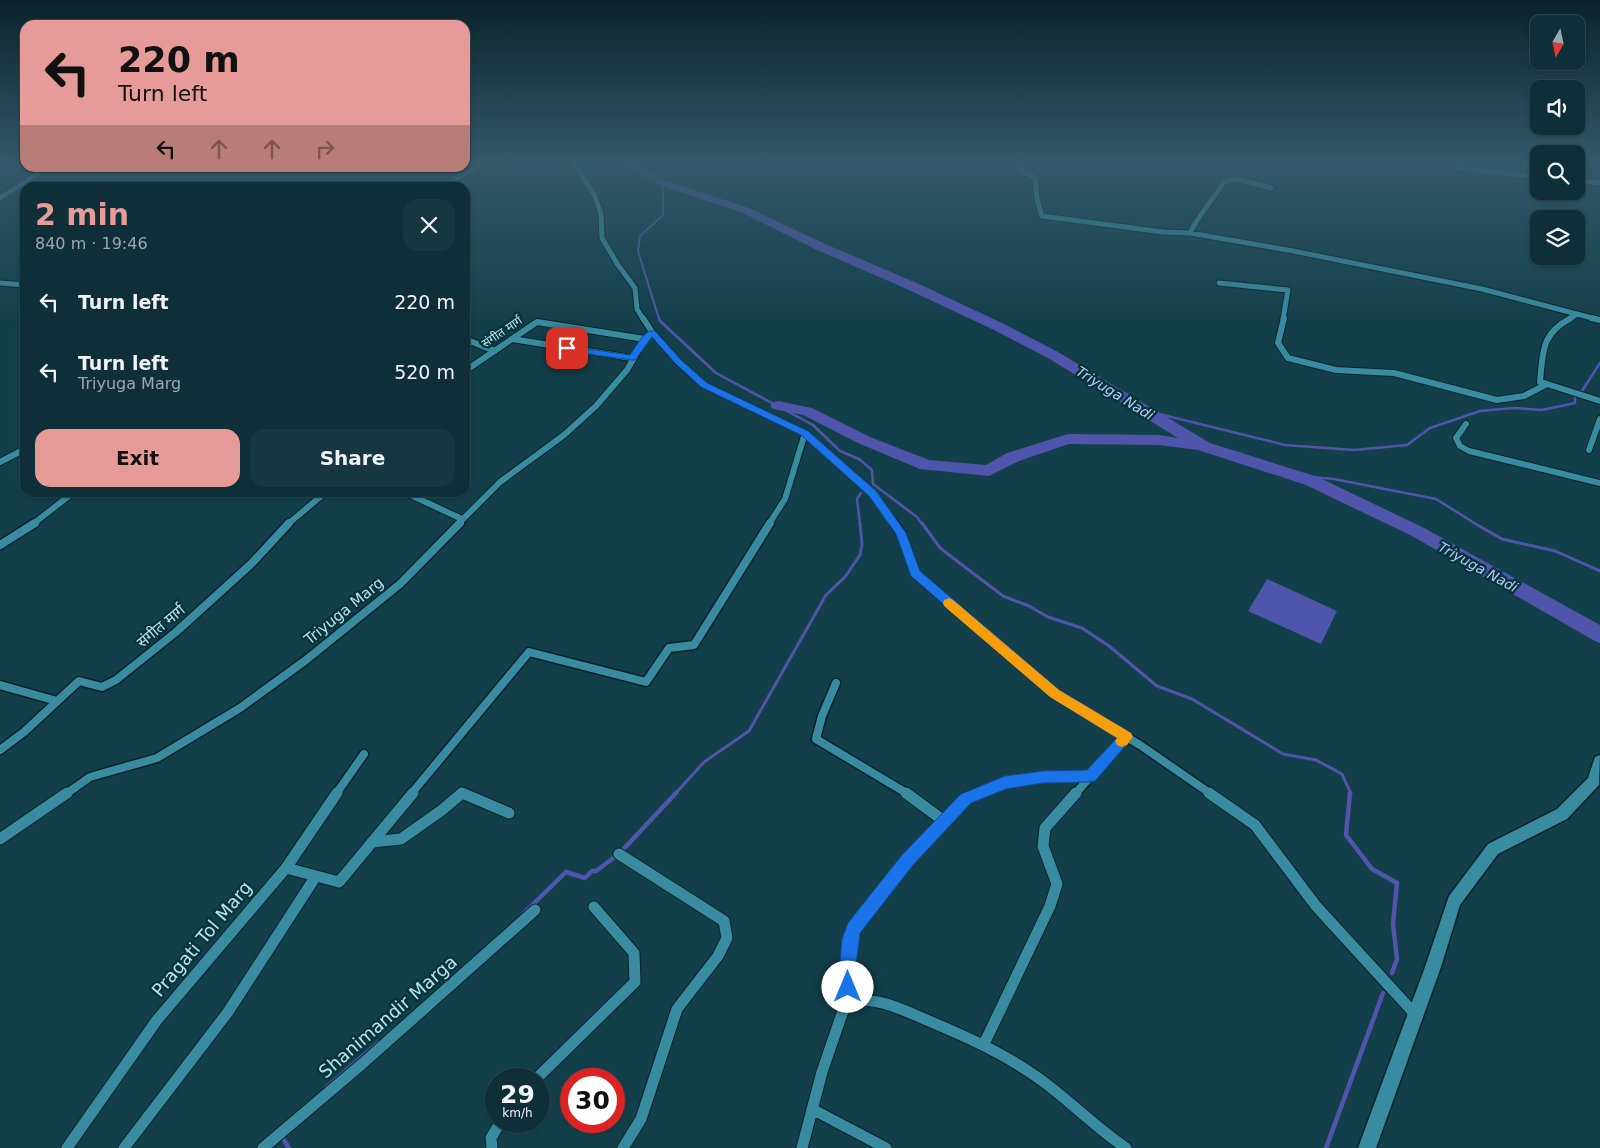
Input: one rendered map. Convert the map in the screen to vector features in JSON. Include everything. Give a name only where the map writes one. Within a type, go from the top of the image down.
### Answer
[{"type":"main road","points":[[1367,1148],[1414,1013],[1433,967],[1454,901],[1493,849],[1562,814],[1594,781],[1600,760]]},
{"type":"street","points":[[601,216],[602,238],[618,265],[635,288],[638,309],[652,332],[678,362],[704,385],[805,433],[872,494],[901,533],[916,574],[1054,694],[1126,737],[1255,825],[1316,906],[1414,1013]]},
{"type":"street","points":[[1042,216],[1164,232],[1190,233],[1321,256],[1482,289],[1600,320]]},
{"type":"street","points":[[1190,233],[1199,216]]},
{"type":"street","points":[[0,283],[20,285]]},
{"type":"street","points":[[1219,283],[1288,290],[1289,293],[1278,344],[1288,358],[1336,370],[1394,373],[1497,400],[1524,396],[1547,384]]},
{"type":"street","points":[[1576,315],[1558,324],[1544,342],[1540,382],[1600,401]]},
{"type":"street","name":"संगीत मार्ग","points":[[470,368],[537,322],[645,339]]},
{"type":"street","name":"Triyuga Marg","points":[[0,839],[14,832],[90,777],[157,758],[240,708],[306,660],[400,584],[500,482],[564,435],[596,406],[627,370],[632,358],[652,332]]},
{"type":"street","points":[[512,339],[632,358]]},
{"type":"street","points":[[470,341],[495,351]]},
{"type":"street","points":[[1589,450],[1600,419]]},
{"type":"street","points":[[1466,424],[1456,438],[1460,446],[1469,451],[1600,482]]},
{"type":"street","points":[[286,868],[339,882],[529,652],[646,682],[669,648],[694,645],[785,499],[805,433]]},
{"type":"street","points":[[0,462],[20,452]]},
{"type":"street","points":[[0,545],[40,520],[68,497]]},
{"type":"street","name":"संगीत मार्ग","points":[[0,750],[24,732],[79,681],[102,687],[116,680],[176,632],[252,564],[286,526],[320,497]]},
{"type":"street","points":[[415,497],[462,519]]},
{"type":"street","points":[[836,683],[822,716],[816,740],[895,785],[944,821]]},
{"type":"street","points":[[0,685],[57,701]]},
{"type":"street","points":[[984,1044],[1050,906],[1057,884],[1043,846],[1045,828],[1126,737]]},
{"type":"street","name":"Pragati Tol Marg","points":[[67,1148],[157,1020],[286,868],[364,754]]},
{"type":"street","points":[[850,1002],[847,973],[850,939],[854,929],[907,860],[966,798],[1005,782],[1043,777],[1090,776]]},
{"type":"street","points":[[372,842],[400,839],[442,810],[462,792],[509,813]]},
{"type":"street","points":[[619,854],[724,921],[727,938],[718,956],[677,1009],[641,1119],[623,1148]]},
{"type":"street","points":[[124,1148],[228,1012],[316,876]]},
{"type":"street","points":[[547,1068],[635,982],[634,953],[594,906]]},
{"type":"street","name":"Shanimandir Marga","points":[[263,1148],[362,1064],[535,910]]},
{"type":"street","points":[[802,1148],[822,1072],[844,1008],[850,1002],[864,999],[891,1005],[984,1044],[1048,1085],[1111,1138],[1126,1148]]},
{"type":"street","points":[[812,1109],[886,1148]]},
{"type":"street","points":[[492,1148],[491,1138],[494,1133]]},
{"type":"shaded area","points":[[1267,579],[1337,611],[1321,644],[1248,611]]},
{"type":"waterway","points":[[659,319],[638,251],[640,236],[662,216]]},
{"type":"waterway","name":"Triyuga Nadi","points":[[756,216],[819,246],[914,287],[997,326],[1053,355],[1204,447],[1312,481],[1418,532],[1600,635]]},
{"type":"waterway","points":[[659,318],[716,373],[813,425],[840,451],[859,459],[872,470],[873,484],[917,517],[922,524]]},
{"type":"waterway","points":[[1143,410],[1285,445],[1354,450],[1407,445],[1430,428],[1480,411],[1514,408],[1542,410],[1575,403],[1575,397],[1582,391],[1600,363]]},
{"type":"waterway","points":[[778,406],[807,411],[864,440],[926,465],[989,471],[1013,457],[1068,439],[1159,440],[1195,446]]},
{"type":"waterway","points":[[1292,475],[1334,479],[1436,499],[1476,524]]},
{"type":"waterway","points":[[860,524],[857,499],[861,493]]},
{"type":"waterway","points":[[675,794],[704,762],[749,731],[826,595],[845,577],[860,555],[862,544],[860,523]]},
{"type":"waterway","points":[[922,523],[940,548],[1003,596],[1029,606],[1048,617],[1082,628],[1109,646],[1157,686],[1192,699],[1283,754],[1316,760],[1342,774],[1351,794]]},
{"type":"waterway","points":[[1474,523],[1502,539],[1555,551],[1600,571]]},
{"type":"waterway","points":[[523,914],[566,872],[585,878],[592,871],[596,871],[619,854],[676,793]]},
{"type":"waterway","points":[[1350,793],[1346,835],[1372,869],[1397,883],[1393,924],[1397,959],[1392,973]]},
{"type":"waterway","points":[[1326,1148],[1383,993]]},
{"type":"waterway","points":[[326,1088],[378,1043]]},
{"type":"waterway","points":[[282,1137],[289,1148]]},
{"type":"slow traffic","points":[[949,603],[1054,694],[1126,737],[1122,741]]},
{"type":"route","points":[[567,348],[632,358],[652,332],[678,362],[704,385],[805,433],[872,494],[901,533],[916,574],[1054,694],[1126,737],[1090,776],[1043,777],[1005,782],[966,798],[907,860],[854,929],[850,939],[847,973],[848,987]]}]
